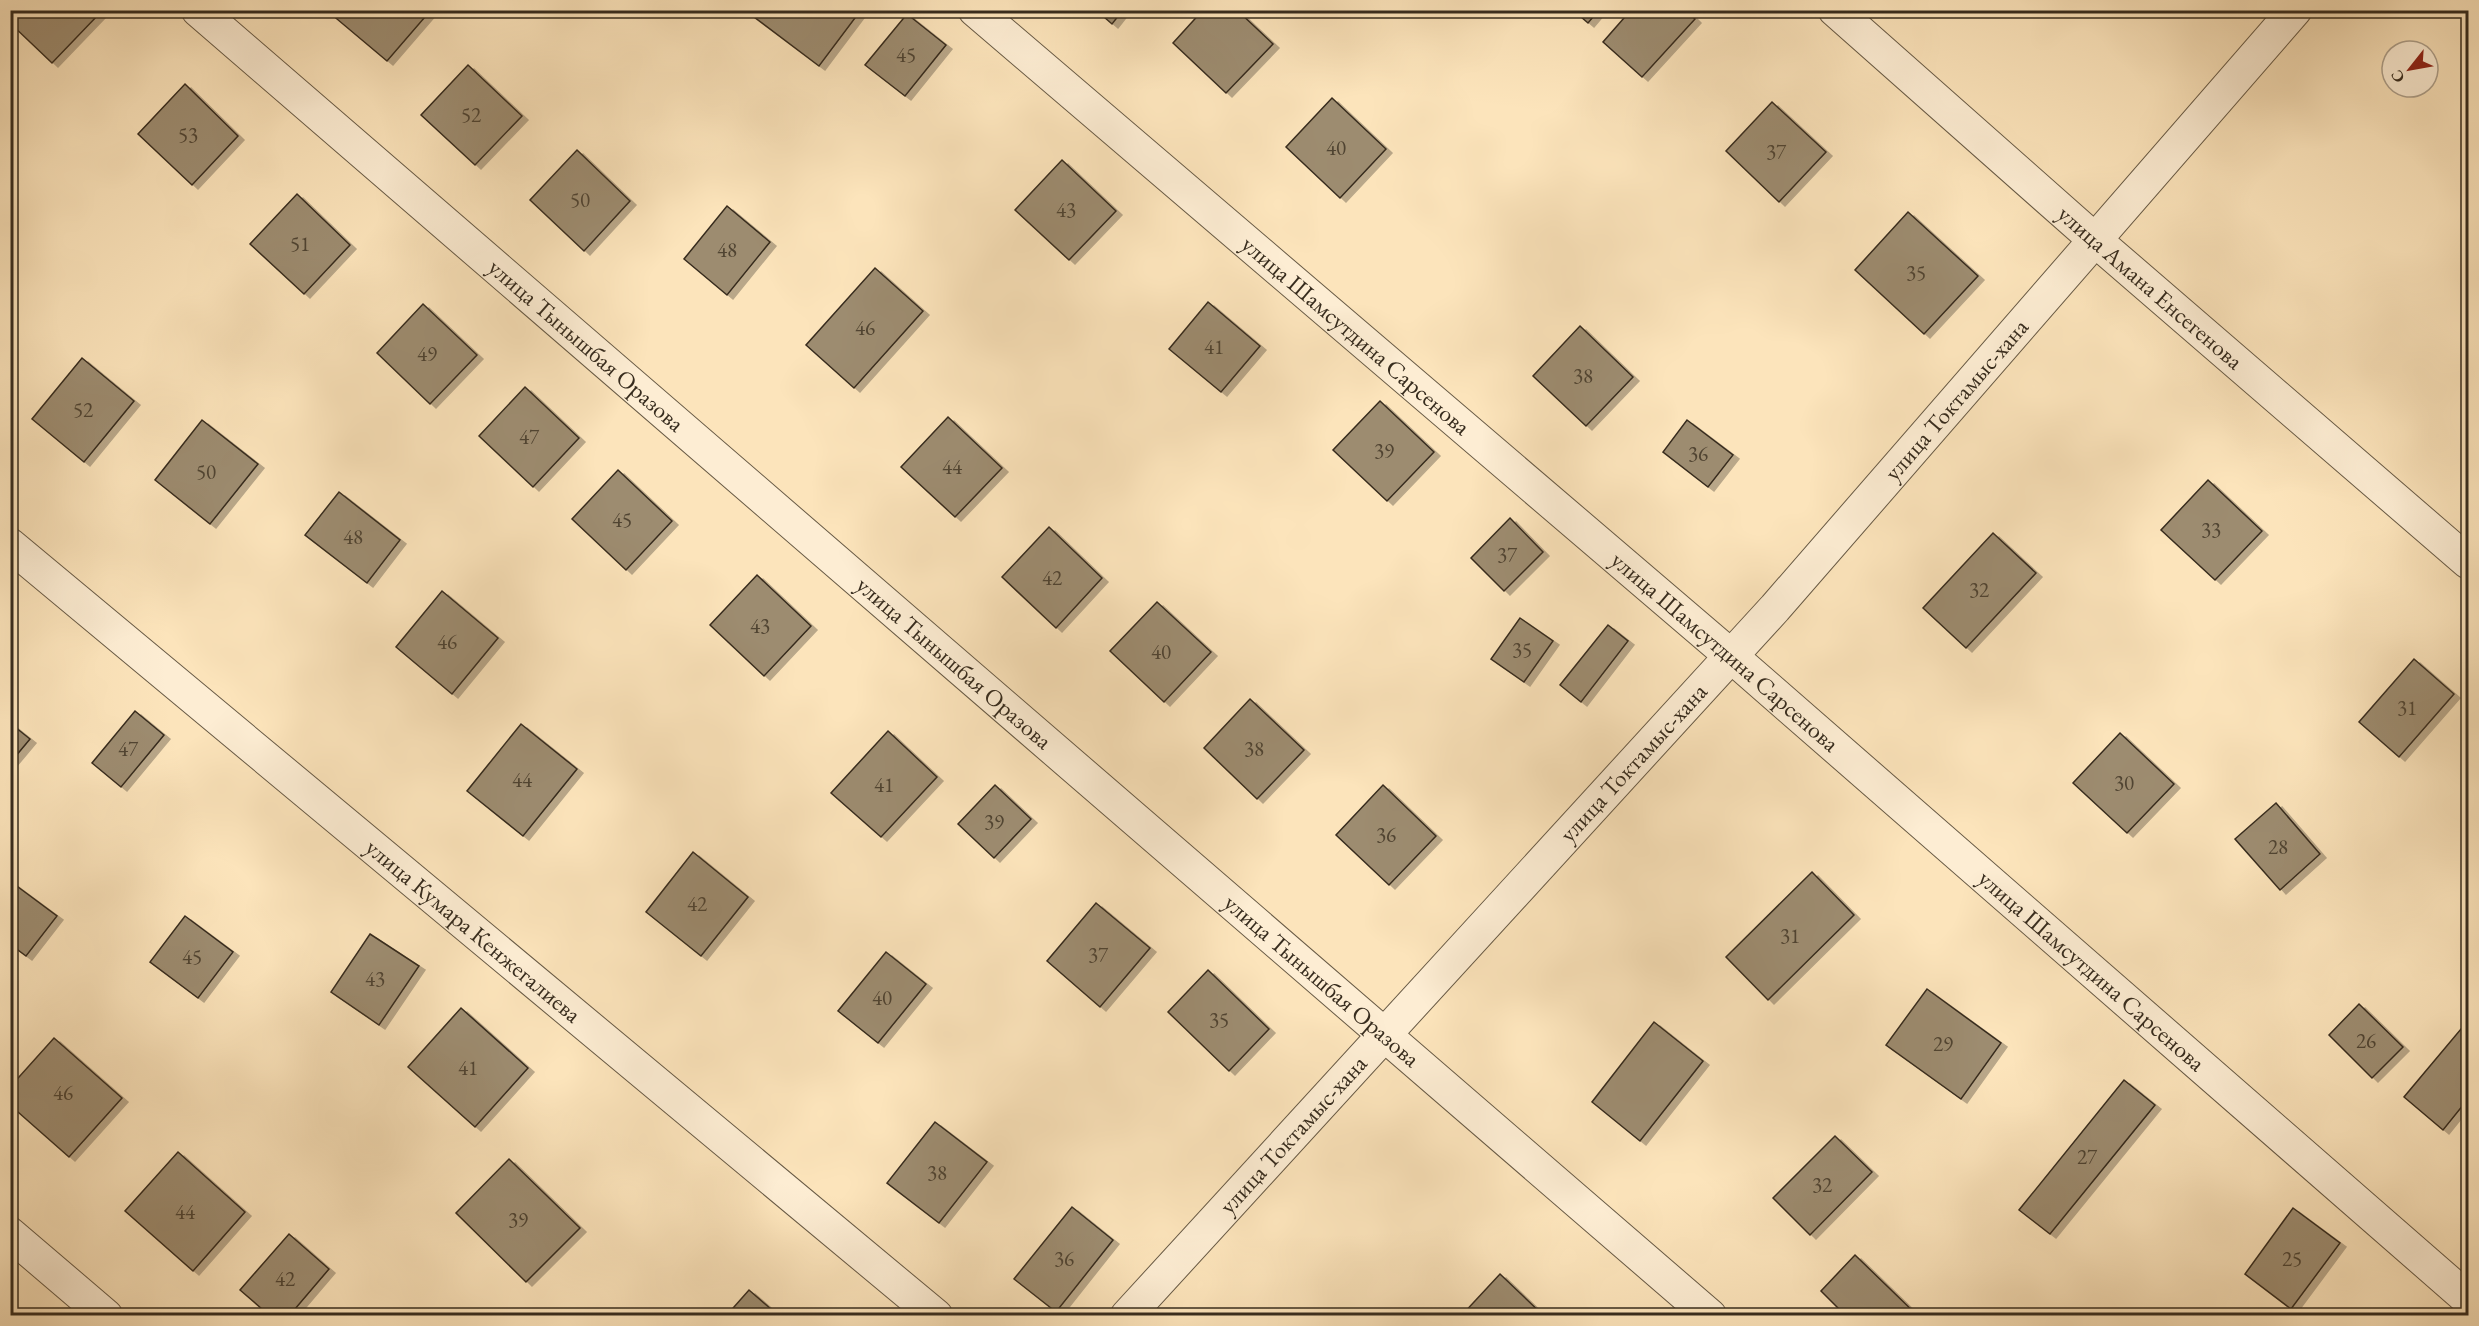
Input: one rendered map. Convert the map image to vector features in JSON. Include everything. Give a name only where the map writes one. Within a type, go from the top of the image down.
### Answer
[{"type":"street","name":"улица Тынышбая Оразова","points":[[198,10],[1710,1316]]},
{"type":"street","name":"улица Шамсутдина Сарсенова","points":[[975,10],[1731,656],[2469,1299]]},
{"type":"street","name":"улица Амана Енсегенова","points":[[1835,10],[2095,240],[2469,562]]},
{"type":"street","name":"улица Токтамыс-хана","points":[[1127,1316],[1731,656],[2295,10]]},
{"type":"street","name":"улица Кумара Кенжегалиева","points":[[10,545],[936,1316]]},
{"type":"street","points":[[10,1234],[106,1316]]},
{"type":"building","points":[[10,10],[95,10],[99,14],[52,63],[10,23]]},
{"type":"building","points":[[334,10],[431,10],[387,61],[331,14]]},
{"type":"building","points":[[758,10],[861,10],[819,66],[754,17]]},
{"type":"building","points":[[1096,10],[1123,10],[1112,24]]},
{"type":"building","points":[[1203,10],[1237,10],[1273,44],[1226,93],[1173,43]]},
{"type":"building","points":[[1573,10],[1599,10],[1588,23]]},
{"type":"building","points":[[1631,10],[1686,10],[1695,19],[1642,77],[1603,42]]},
{"type":"building","points":[[907,14],[946,45],[905,96],[865,65]]},
{"type":"building","points":[[468,65],[522,116],[475,165],[421,115]]},
{"type":"building","points":[[185,84],[238,136],[192,185],[138,134]]},
{"type":"building","points":[[1332,98],[1386,149],[1340,198],[1286,147]]},
{"type":"building","points":[[1772,102],[1826,152],[1779,202],[1726,151]]},
{"type":"building","points":[[577,150],[630,201],[584,251],[530,200]]},
{"type":"building","points":[[1062,160],[1116,211],[1069,260],[1015,210]]},
{"type":"building","points":[[297,194],[350,245],[304,294],[250,244]]},
{"type":"building","points":[[727,206],[770,242],[727,295],[684,259]]},
{"type":"building","points":[[1908,212],[1978,276],[1924,334],[1855,270]]},
{"type":"building","points":[[875,268],[923,311],[854,388],[806,345]]},
{"type":"building","points":[[1208,302],[1260,346],[1221,392],[1169,349]]},
{"type":"building","points":[[423,304],[477,355],[430,404],[377,353]]},
{"type":"building","points":[[1580,326],[1633,377],[1586,426],[1533,376]]},
{"type":"building","points":[[82,358],[134,401],[84,462],[32,419]]},
{"type":"building","points":[[525,387],[579,438],[533,487],[479,436]]},
{"type":"building","points":[[1380,401],[1434,452],[1387,501],[1333,450]]},
{"type":"building","points":[[948,417],[1002,468],[955,517],[901,467]]},
{"type":"building","points":[[202,420],[258,464],[210,524],[155,480]]},
{"type":"building","points":[[1687,420],[1733,455],[1708,487],[1663,452]]},
{"type":"building","points":[[618,470],[672,521],[626,570],[572,519]]},
{"type":"building","points":[[2208,480],[2262,531],[2215,580],[2161,530]]},
{"type":"building","points":[[339,492],[400,540],[367,583],[305,535]]},
{"type":"building","points":[[1510,518],[1543,552],[1504,591],[1471,558]]},
{"type":"building","points":[[1049,527],[1102,578],[1056,628],[1002,577]]},
{"type":"building","points":[[1993,533],[2036,573],[1966,648],[1923,608]]},
{"type":"building","points":[[757,575],[811,626],[764,676],[710,625]]},
{"type":"building","points":[[442,591],[498,638],[452,694],[396,647]]},
{"type":"building","points":[[1157,602],[1211,652],[1164,702],[1110,651]]},
{"type":"building","points":[[1520,618],[1553,641],[1524,682],[1491,659]]},
{"type":"building","points":[[1608,625],[1628,641],[1581,702],[1560,685]]},
{"type":"building","points":[[2414,659],[2454,694],[2399,757],[2359,722]]},
{"type":"building","points":[[1250,699],[1304,750],[1257,799],[1204,748]]},
{"type":"building","points":[[135,711],[164,735],[121,787],[92,763]]},
{"type":"building","points":[[10,723],[30,739],[10,763]]},
{"type":"building","points":[[521,724],[577,769],[523,836],[467,791]]},
{"type":"building","points":[[888,731],[937,777],[881,837],[831,793]]},
{"type":"building","points":[[2120,733],[2174,784],[2127,833],[2073,783]]},
{"type":"building","points":[[995,785],[1031,819],[994,858],[958,824]]},
{"type":"building","points":[[1383,785],[1436,836],[1389,885],[1336,835]]},
{"type":"building","points":[[2276,803],[2320,854],[2280,890],[2235,839]]},
{"type":"building","points":[[693,852],[748,897],[701,956],[646,912]]},
{"type":"building","points":[[1812,872],[1854,915],[1768,1000],[1726,957]]},
{"type":"building","points":[[10,881],[57,916],[26,956],[10,944]]},
{"type":"building","points":[[1096,903],[1150,948],[1100,1007],[1047,961]]},
{"type":"building","points":[[185,916],[233,952],[198,998],[150,962]]},
{"type":"building","points":[[370,934],[419,966],[379,1025],[331,992]]},
{"type":"building","points":[[886,952],[926,984],[878,1043],[838,1011]]},
{"type":"building","points":[[1208,970],[1269,1029],[1229,1071],[1168,1012]]},
{"type":"building","points":[[1927,989],[2001,1043],[1961,1099],[1886,1045]]},
{"type":"building","points":[[2359,1004],[2403,1047],[2372,1078],[2329,1035]]},
{"type":"building","points":[[461,1008],[528,1068],[475,1127],[408,1067]]},
{"type":"building","points":[[1654,1022],[1703,1061],[1640,1141],[1592,1102]]},
{"type":"building","points":[[2466,1023],[2468,1025],[2468,1099],[2443,1130],[2404,1097]]},
{"type":"building","points":[[54,1038],[122,1098],[69,1157],[10,1105],[10,1087]]},
{"type":"building","points":[[2124,1080],[2155,1105],[2050,1234],[2019,1210]]},
{"type":"building","points":[[935,1122],[987,1162],[939,1223],[887,1183]]},
{"type":"building","points":[[1835,1136],[1872,1172],[1810,1235],[1773,1198]]},
{"type":"building","points":[[178,1152],[245,1212],[193,1271],[125,1211]]},
{"type":"building","points":[[509,1159],[580,1228],[526,1282],[456,1213]]},
{"type":"building","points":[[1072,1207],[1113,1240],[1056,1312],[1014,1279]]},
{"type":"building","points":[[2293,1208],[2340,1243],[2291,1309],[2245,1274]]},
{"type":"building","points":[[289,1234],[329,1269],[289,1316],[270,1316],[240,1290]]},
{"type":"building","points":[[1855,1255],[1918,1316],[1846,1316],[1821,1291]]},
{"type":"building","points":[[1500,1274],[1544,1316],[1461,1316]]},
{"type":"building","points":[[749,1290],[779,1316],[726,1316]]}]
